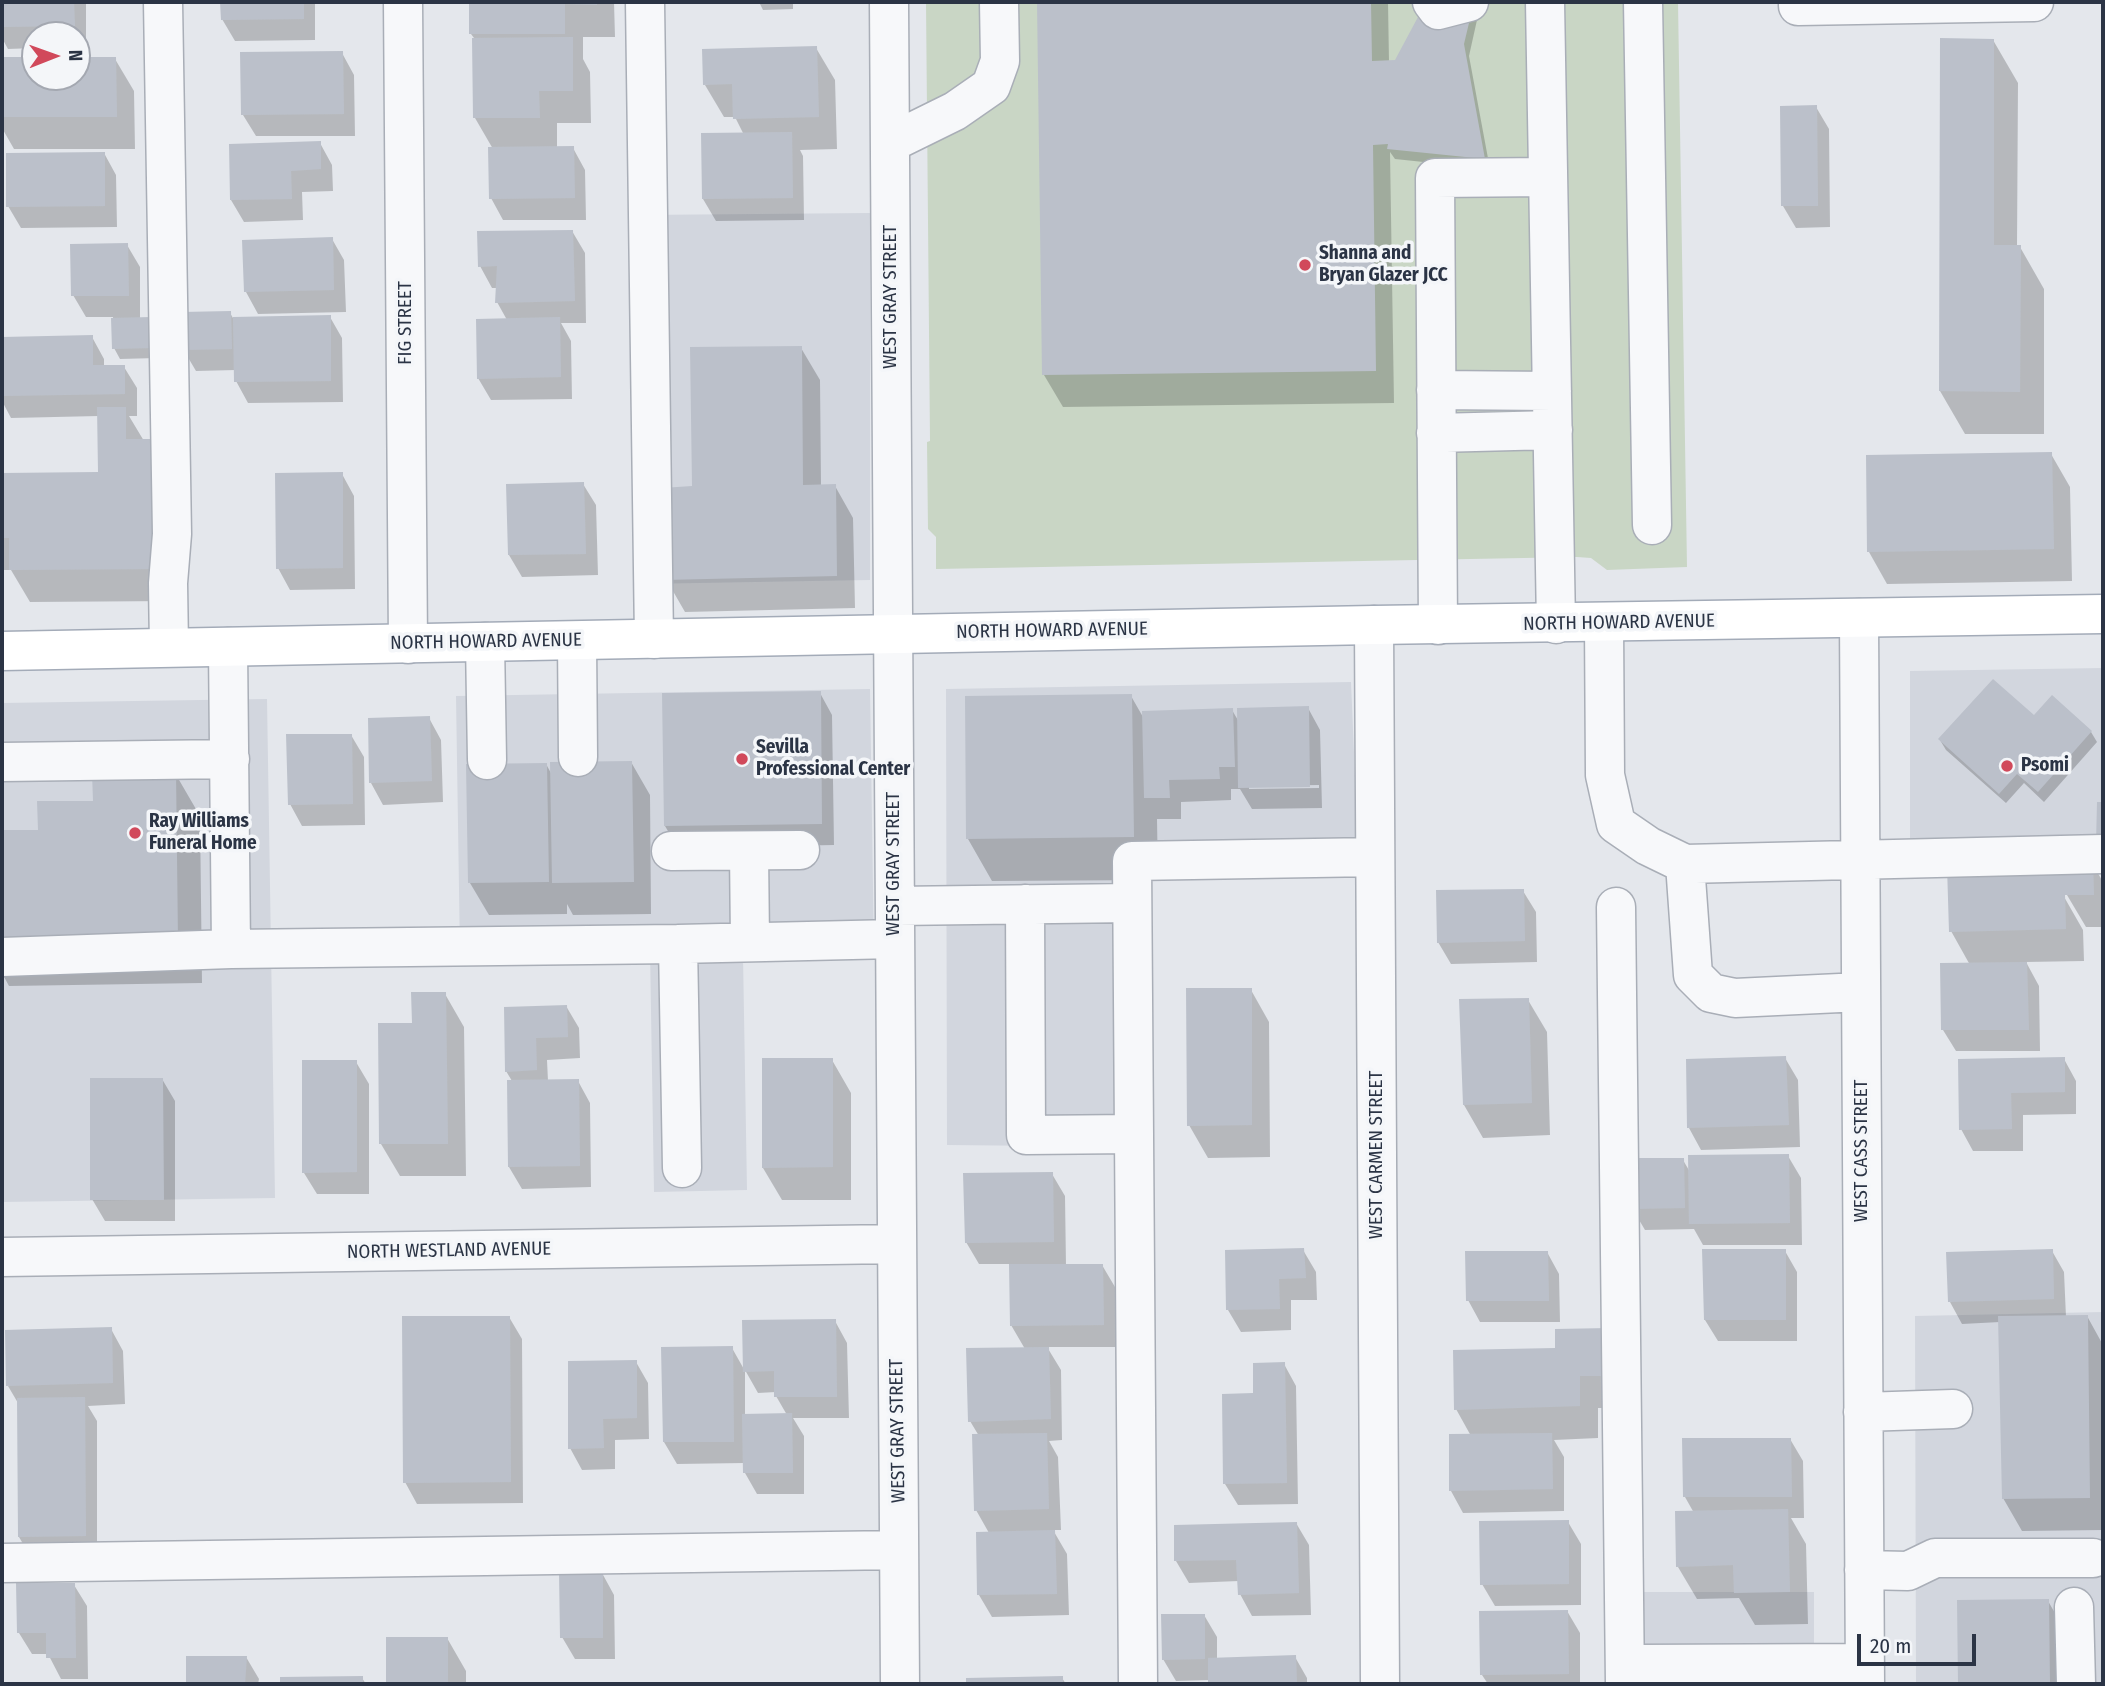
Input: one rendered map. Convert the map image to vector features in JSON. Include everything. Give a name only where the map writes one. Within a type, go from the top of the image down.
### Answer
[{"type":"main road","name":"NORTH HOWARD AVENUE","points":[[2,651],[2103,614]]},
{"type":"street","points":[[163,2],[172,534],[168,583],[169,647]]},
{"type":"street","name":"FIG STREET","points":[[403,2],[408,644]]},
{"type":"street","points":[[646,2],[654,639]]},
{"type":"street","name":"WEST GRAY STREET","points":[[889,2],[900,1684]]},
{"type":"street","points":[[890,142],[955,111],[991,86],[1000,61],[999,2]]},
{"type":"street","points":[[1432,2],[1438,10],[1469,2]]},
{"type":"street","points":[[1545,2],[1556,624]]},
{"type":"street","points":[[1643,2],[1652,525]]},
{"type":"street","points":[[1798,2],[1798,6],[2034,2]]},
{"type":"street","points":[[1438,625],[1434,178],[1548,177]]},
{"type":"street","points":[[1436,390],[1552,391]]},
{"type":"street","points":[[1436,433],[1553,430]]},
{"type":"street","name":"WEST CASS STREET","points":[[1859,618],[1864,1673]]},
{"type":"street","points":[[1604,623],[1605,775],[1616,824],[1648,846],[1685,864],[2103,854]]},
{"type":"street","name":"WEST CARMEN STREET","points":[[1374,625],[1380,1684]]},
{"type":"street","points":[[576,640],[578,757]]},
{"type":"street","points":[[485,642],[487,760]]},
{"type":"street","points":[[228,647],[232,949]]},
{"type":"street","points":[[2,762],[229,759]]},
{"type":"street","points":[[671,851],[800,850]]},
{"type":"street","points":[[749,851],[750,942]]},
{"type":"street","points":[[1138,1684],[1132,861],[1375,857]]},
{"type":"street","points":[[1685,864],[1693,975],[1711,993],[1735,998],[1861,992]]},
{"type":"street","points":[[2,957],[232,949],[750,942],[1025,904],[1132,903]]},
{"type":"street","points":[[1025,904],[1026,1135],[1134,1134]]},
{"type":"street","points":[[1616,907],[1631,1674],[1864,1673]]},
{"type":"street","points":[[678,944],[682,1168]]},
{"type":"street","name":"NORTH WESTLAND AVENUE","points":[[2,1257],[897,1244]]},
{"type":"street","points":[[1863,1412],[1952,1409]]},
{"type":"street","points":[[2,1563],[899,1550]]},
{"type":"street","points":[[1864,1570],[1908,1571],[1935,1558],[2093,1558]]},
{"type":"street","points":[[2074,1607],[2076,1684]]},
{"type":"shaded area","points":[[870,213],[870,580],[644,584],[639,215]]},
{"type":"shaded area","name":"Psomi","points":[[2103,668],[2103,862],[1910,864],[1910,671]]},
{"type":"shaded area","points":[[1351,682],[1359,871],[1147,876],[1147,1147],[947,1145],[946,689]]},
{"type":"shaded area","points":[[870,689],[874,954],[743,956],[747,1190],[654,1192],[650,950],[460,953],[456,696]]},
{"type":"shaded area","points":[[267,699],[275,1198],[2,1202],[2,703]]},
{"type":"shaded area","points":[[2103,1312],[2103,1684],[1916,1684],[1915,1316]]},
{"type":"shaded area","points":[[1636,1592],[1814,1592],[1814,1684],[1637,1684]]},
{"type":"green space","name":"Shanna and Bryan Glazer JCC","points":[[926,2],[1678,2],[1687,567],[1607,570],[1591,558],[1577,557],[936,569],[936,537],[928,529],[927,442],[930,441]]},
{"type":"building","points":[[2,2],[74,2],[75,21],[21,21],[21,27],[2,27]]},
{"type":"building","points":[[220,2],[304,2],[304,19],[221,20]]},
{"type":"building","points":[[469,2],[597,2],[597,5],[565,4],[565,34],[469,34]]},
{"type":"building","points":[[1037,2],[1371,2],[1372,61],[1395,60],[1426,2],[1474,2],[1464,44],[1485,159],[1387,149],[1388,144],[1373,145],[1376,371],[1042,375]]},
{"type":"building","points":[[573,37],[573,91],[539,91],[540,118],[473,118],[472,38]]},
{"type":"building","points":[[1940,38],[1994,39],[1994,245],[2021,245],[2020,392],[1939,391]]},
{"type":"building","points":[[817,46],[819,117],[733,119],[732,84],[703,85],[702,49]]},
{"type":"building","points":[[343,51],[344,114],[241,115],[240,52]]},
{"type":"building","points":[[2,57],[21,57],[21,91],[91,91],[91,57],[116,57],[117,117],[2,117]]},
{"type":"building","points":[[1817,105],[1818,206],[1781,206],[1780,106]]},
{"type":"building","points":[[792,132],[793,198],[702,199],[701,133]]},
{"type":"building","points":[[321,141],[321,169],[291,171],[292,199],[230,200],[229,144]]},
{"type":"building","points":[[574,146],[575,198],[489,199],[488,147]]},
{"type":"building","points":[[105,152],[105,206],[6,207],[6,153]]},
{"type":"building","points":[[573,230],[575,301],[495,303],[497,266],[478,267],[477,231]]},
{"type":"building","points":[[333,237],[334,290],[244,292],[242,240]]},
{"type":"building","points":[[128,243],[129,296],[71,296],[70,244]]},
{"type":"building","points":[[231,311],[232,349],[181,350],[181,312]]},
{"type":"building","points":[[331,315],[331,381],[234,382],[233,317]]},
{"type":"building","points":[[151,317],[152,348],[112,349],[111,318]]},
{"type":"building","points":[[560,317],[561,377],[477,379],[476,319]]},
{"type":"building","points":[[93,335],[93,365],[125,365],[125,394],[2,396],[2,337]]},
{"type":"building","points":[[802,346],[803,485],[836,484],[837,576],[664,580],[662,488],[692,486],[690,347]]},
{"type":"building","points":[[97,407],[126,407],[126,439],[156,439],[156,569],[9,570],[9,538],[2,538],[2,473],[98,472]]},
{"type":"building","points":[[2052,452],[2054,549],[1867,552],[1866,455]]},
{"type":"building","points":[[343,472],[343,568],[276,569],[275,473]]},
{"type":"building","points":[[584,482],[586,554],[508,555],[506,484]]},
{"type":"building","points":[[1993,679],[2034,715],[2052,695],[2092,731],[2038,792],[2017,774],[1999,794],[1938,739]]},
{"type":"building","name":"Sevilla Professional Center","points":[[821,691],[822,824],[664,826],[662,693]]},
{"type":"building","points":[[1132,694],[1134,837],[966,839],[965,696]]},
{"type":"building","points":[[1309,706],[1310,787],[1238,788],[1237,708]]},
{"type":"building","points":[[1233,708],[1235,767],[1219,767],[1220,779],[1169,780],[1170,798],[1144,798],[1142,711]]},
{"type":"building","points":[[430,716],[432,781],[369,783],[368,718]]},
{"type":"building","points":[[286,734],[352,734],[353,804],[288,805]]},
{"type":"building","points":[[632,761],[634,882],[552,883],[550,762]]},
{"type":"building","points":[[547,763],[549,882],[468,883],[466,764]]},
{"type":"building","points":[[176,771],[178,941],[2,943],[2,830],[38,830],[37,801],[93,801],[92,773]]},
{"type":"building","points":[[2097,802],[2103,802],[2103,843],[2096,843]]},
{"type":"building","points":[[2093,861],[2094,895],[2065,895],[2066,929],[1949,932],[1947,866]]},
{"type":"building","points":[[1524,889],[1525,941],[1437,943],[1436,890]]},
{"type":"building","points":[[2027,962],[2029,1030],[1941,1030],[1940,963]]},
{"type":"building","points":[[1186,988],[1252,988],[1252,1125],[1187,1126]]},
{"type":"building","points":[[411,992],[446,992],[448,1144],[379,1144],[378,1023],[412,1023]]},
{"type":"building","points":[[1529,998],[1532,1103],[1463,1105],[1459,999]]},
{"type":"building","points":[[567,1005],[568,1037],[536,1038],[537,1070],[505,1072],[504,1007]]},
{"type":"building","points":[[1786,1056],[1789,1125],[1687,1128],[1686,1059]]},
{"type":"building","points":[[2065,1057],[2065,1092],[2011,1093],[2012,1129],[1959,1130],[1958,1059]]},
{"type":"building","points":[[762,1058],[833,1058],[833,1167],[762,1168]]},
{"type":"building","points":[[302,1060],[357,1060],[357,1172],[302,1173]]},
{"type":"building","points":[[90,1078],[163,1078],[164,1200],[90,1200]]},
{"type":"building","points":[[579,1079],[580,1166],[508,1167],[507,1080]]},
{"type":"building","points":[[1789,1154],[1790,1223],[1689,1224],[1688,1155]]},
{"type":"building","points":[[1629,1158],[1684,1158],[1685,1208],[1630,1209]]},
{"type":"building","points":[[1053,1172],[1054,1242],[965,1243],[963,1173]]},
{"type":"building","points":[[1304,1248],[1306,1278],[1279,1279],[1280,1309],[1226,1310],[1225,1250]]},
{"type":"building","points":[[1702,1249],[1786,1249],[1786,1320],[1704,1320]]},
{"type":"building","points":[[2053,1249],[2054,1299],[1948,1302],[1946,1252]]},
{"type":"building","points":[[1465,1251],[1548,1251],[1549,1301],[1466,1301]]},
{"type":"building","points":[[1009,1264],[1103,1264],[1104,1325],[1010,1326]]},
{"type":"building","points":[[2088,1315],[2090,1498],[2002,1499],[1998,1316]]},
{"type":"building","points":[[402,1316],[510,1316],[511,1482],[403,1483]]},
{"type":"building","points":[[836,1319],[837,1397],[774,1397],[774,1371],[743,1372],[742,1320]]},
{"type":"building","points":[[112,1327],[113,1383],[6,1386],[5,1330]]},
{"type":"building","points":[[1609,1328],[1610,1376],[1580,1376],[1580,1406],[1454,1410],[1453,1350],[1555,1348],[1555,1329]]},
{"type":"building","points":[[733,1346],[734,1442],[663,1442],[661,1347]]},
{"type":"building","points":[[1049,1347],[1051,1419],[968,1422],[966,1348]]},
{"type":"building","points":[[637,1360],[637,1418],[603,1419],[604,1448],[568,1449],[568,1361]]},
{"type":"building","points":[[1285,1362],[1287,1483],[1223,1484],[1222,1394],[1253,1393],[1253,1363]]},
{"type":"building","points":[[85,1397],[86,1536],[18,1537],[17,1398]]},
{"type":"building","points":[[792,1413],[793,1473],[743,1473],[742,1414]]},
{"type":"building","points":[[1047,1433],[1049,1509],[974,1511],[972,1434]]},
{"type":"building","points":[[1552,1433],[1553,1489],[1449,1491],[1449,1434]]},
{"type":"building","points":[[1682,1438],[1791,1438],[1792,1497],[1683,1497]]},
{"type":"building","points":[[1788,1509],[1790,1592],[1734,1593],[1733,1565],[1676,1567],[1675,1511]]},
{"type":"building","points":[[1569,1520],[1569,1584],[1480,1585],[1479,1521]]},
{"type":"building","points":[[1297,1522],[1299,1593],[1238,1595],[1236,1560],[1174,1561],[1174,1525]]},
{"type":"building","points":[[1055,1530],[1057,1594],[977,1595],[976,1532]]},
{"type":"building","points":[[559,1571],[603,1571],[603,1638],[560,1638]]},
{"type":"building","points":[[16,1583],[75,1583],[76,1658],[46,1658],[46,1633],[17,1633]]},
{"type":"building","points":[[2049,1599],[2050,1684],[1958,1684],[1957,1600]]},
{"type":"building","points":[[1568,1610],[1569,1674],[1480,1675],[1479,1611]]},
{"type":"building","points":[[1161,1614],[1205,1614],[1205,1659],[1162,1660]]},
{"type":"building","points":[[386,1637],[448,1637],[448,1684],[386,1684]]},
{"type":"building","points":[[1296,1655],[1297,1684],[1208,1684],[1208,1658]]},
{"type":"building","points":[[186,1656],[247,1656],[245,1684],[186,1684]]},
{"type":"building","points":[[363,1676],[363,1684],[280,1684],[280,1677]]},
{"type":"building","points":[[1063,1676],[1063,1684],[966,1684],[966,1678]]},
{"type":"place","name":"Shanna and Bryan Glazer JCC","points":[[1305,265]]},
{"type":"place","name":"Sevilla Professional Center","points":[[742,759]]},
{"type":"place","name":"Psomi","points":[[2007,766]]},
{"type":"place","name":"Ray Williams Funeral Home","points":[[135,833]]}]
